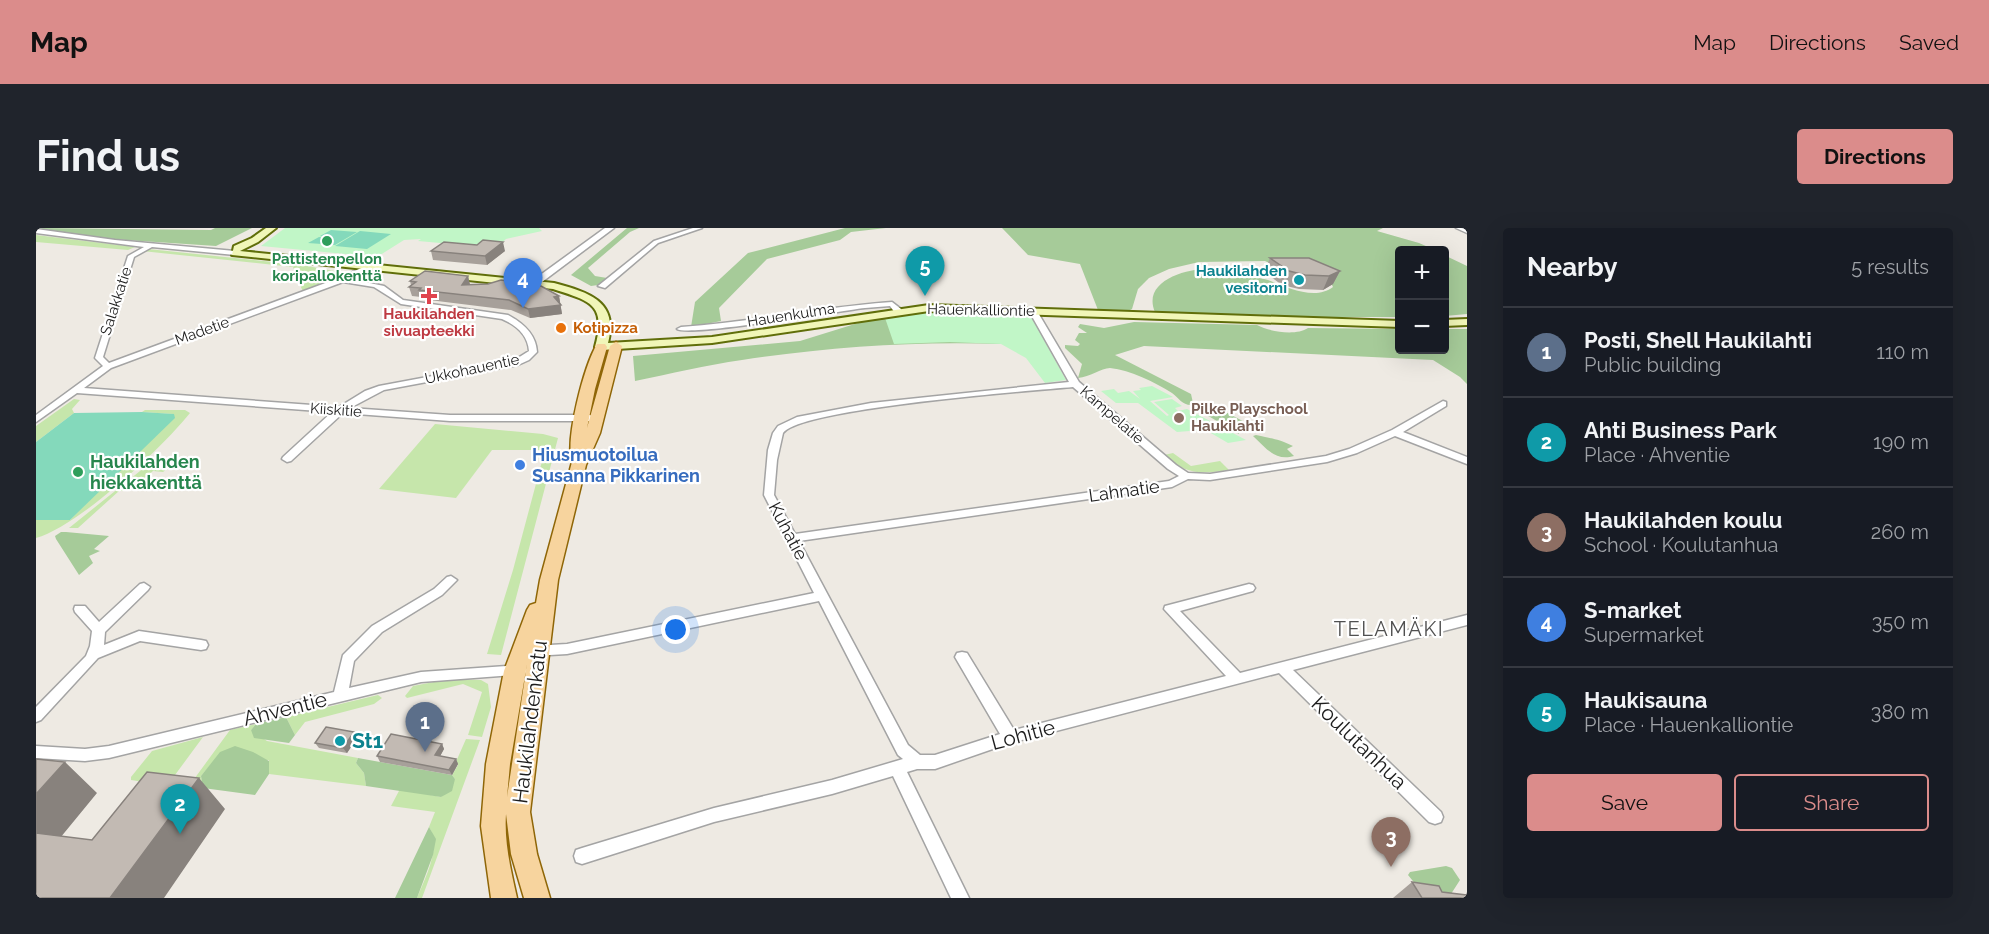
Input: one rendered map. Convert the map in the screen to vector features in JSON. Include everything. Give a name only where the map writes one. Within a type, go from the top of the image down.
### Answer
[{"type":"main road","points":[[237,253],[253,245],[255,240],[272,228]]},
{"type":"main road","name":"Haukilahdenkatu","points":[[237,253],[561,282],[597,295],[609,306],[617,336],[597,418],[578,465],[528,660],[498,764],[493,826],[504,898]]},
{"type":"main road","name":"Haukilahdenkatu","points":[[537,281],[572,292],[594,303],[605,316],[606,324],[601,347],[580,419],[578,465]]},
{"type":"main road","name":"Hauenkalliontie","points":[[601,347],[617,336],[722,339],[898,311],[949,308],[1395,324]]},
{"type":"main road","points":[[1449,323],[1467,322]]},
{"type":"main road","name":"Haukilahdenkatu","points":[[528,660],[518,812],[524,854],[537,898]]},
{"type":"street","points":[[537,281],[610,228]]},
{"type":"street","points":[[602,286],[656,242],[699,228]]},
{"type":"street","points":[[1460,228],[1467,231]]},
{"type":"street","name":"Haukilahdenkatu","points":[[36,231],[237,253]]},
{"type":"street","name":"Salakkatie","points":[[108,366],[99,358],[130,256],[152,245]]},
{"type":"street","name":"Madetie","points":[[36,419],[108,366],[342,280],[376,264]]},
{"type":"street","name":"Ukkohauentie","points":[[342,280],[381,288],[388,291],[393,299],[401,302],[499,315],[512,319],[519,323],[533,351],[526,358],[515,363],[382,388],[362,396],[342,410]]},
{"type":"street","name":"Hauenkulma","points":[[681,329],[729,326],[850,306],[892,304],[898,311]]},
{"type":"street","name":"Kampelatie","points":[[1033,311],[1075,384],[1172,467],[1186,476]]},
{"type":"street","name":"Kuhatie","points":[[917,762],[903,750],[769,495],[768,484],[778,433],[788,422],[810,416],[869,407],[1075,384]]},
{"type":"street","name":"Kiiskitie","points":[[75,390],[450,418],[597,418]]},
{"type":"street","name":"Lahnatie","points":[[791,538],[1172,484],[1186,476],[1210,477],[1310,463],[1353,451],[1395,432],[1443,405]]},
{"type":"street","points":[[287,459],[328,419],[342,410]]},
{"type":"street","points":[[1395,432],[1467,460]]},
{"type":"street","points":[[340,696],[348,658],[377,629],[438,592],[452,580]]},
{"type":"street","points":[[36,716],[92,660],[99,630],[144,587]]},
{"type":"street","points":[[1238,680],[1170,609],[1249,588]]},
{"type":"street","name":"Ahventie","points":[[36,752],[85,755],[109,752],[421,677],[528,660],[578,647],[824,596]]},
{"type":"street","points":[[81,609],[99,630]]},
{"type":"street","name":"Lohitie","points":[[582,856],[714,815],[898,769],[917,762],[934,762],[1010,737],[1283,669],[1467,620]]},
{"type":"street","points":[[94,654],[139,636],[201,645]]},
{"type":"street","points":[[962,657],[1010,737]]},
{"type":"street","name":"Koulutanhua","points":[[1283,669],[1434,817]]},
{"type":"street","points":[[898,769],[960,898]]},
{"type":"green space","points":[[36,228],[211,230],[215,228],[252,228],[216,246],[111,239]]},
{"type":"green space","points":[[285,228],[539,228],[542,231],[506,239],[496,248],[418,241],[421,239],[404,240],[377,257],[261,246]]},
{"type":"green space","points":[[627,228],[639,228],[630,232],[588,268],[595,276],[607,278],[598,285],[591,286],[571,275]]},
{"type":"green space","points":[[845,228],[886,228],[851,232],[840,240],[767,259],[719,308],[721,321],[691,327],[695,302],[748,253]]},
{"type":"green space","points":[[1002,228],[1383,228],[1377,231],[1426,246],[1395,246],[1395,317],[1155,312],[1153,301],[1155,292],[1161,284],[1181,273],[1193,270],[1219,270],[1264,279],[1309,293],[1326,291],[1333,287],[1329,279],[1276,266],[1265,261],[1199,262],[1169,269],[1149,278],[1138,289],[1132,309],[1128,311],[1098,310],[1080,264],[1028,255]]},
{"type":"green space","points":[[331,230],[357,232],[335,245],[308,243],[319,237],[328,238],[320,236]]},
{"type":"green space","points":[[360,231],[391,234],[367,249],[335,246]]},
{"type":"green space","points":[[36,235],[135,247],[128,250],[36,242]]},
{"type":"green space","points":[[148,249],[302,265],[350,274],[303,292],[293,267],[142,251]]},
{"type":"green space","points":[[1449,257],[1467,266],[1467,314],[1449,316]]},
{"type":"green space","points":[[923,311],[981,314],[1001,344],[903,344],[774,355],[635,381],[633,356],[800,341],[884,315]]},
{"type":"green space","points":[[923,311],[1022,315],[1032,318],[1066,380],[1045,383],[1026,358],[1001,344],[950,342],[894,344],[884,315]]},
{"type":"green space","points":[[1134,322],[1257,325],[1269,330],[1290,332],[1308,328],[1395,329],[1395,354],[1449,354],[1449,329],[1467,329],[1467,384],[1433,360],[1144,346],[1115,355],[1191,394],[1193,403],[1188,405],[1150,381],[1118,369],[1107,368],[1078,378],[1082,364],[1065,348],[1065,345],[1078,346],[1080,344],[1075,340],[1079,333],[1087,333],[1078,327],[1080,324],[1104,328]]},
{"type":"green space","points":[[1152,386],[1173,397],[1150,401],[1167,416],[1169,415],[1154,402],[1172,399],[1182,406],[1175,408],[1178,411],[1187,409],[1246,440],[1228,443],[1192,422],[1202,430],[1177,432],[1138,403],[1116,403],[1101,391],[1114,389],[1118,393],[1129,391],[1140,399],[1133,391]]},
{"type":"green space","points":[[74,399],[80,400],[72,409],[74,413],[36,442],[36,426]]},
{"type":"green space","points":[[1213,407],[1256,428],[1249,430],[1240,428],[1239,434],[1205,414],[1203,410]]},
{"type":"green space","points":[[145,410],[185,410],[190,413],[160,446],[96,503],[54,531],[36,538],[36,520],[70,520],[173,414],[142,412]]},
{"type":"green space","name":"Haukilahden hiekkakenttä","points":[[74,413],[174,414],[175,418],[70,520],[36,520],[36,442]]},
{"type":"green space","points":[[435,424],[543,434],[558,438],[501,655],[487,654],[513,570],[545,450],[492,450],[456,498],[379,489]]},
{"type":"green space","points":[[1253,436],[1293,446],[1287,449],[1294,456],[1276,455]]},
{"type":"green space","points":[[1173,453],[1191,466],[1220,461],[1229,470],[1194,472],[1187,470],[1164,455]]},
{"type":"green space","points":[[152,465],[167,469],[163,472],[153,471],[129,491],[119,491],[78,528],[69,528],[145,467]]},
{"type":"green space","points":[[61,532],[109,536],[94,549],[100,551],[89,556],[93,563],[79,575],[56,539],[55,536]]},
{"type":"green space","points":[[449,679],[481,680],[488,684],[491,707],[482,737],[468,735],[482,692],[463,684],[407,698],[405,696],[413,686]]},
{"type":"green space","points":[[378,695],[382,698],[374,704],[305,722],[295,735],[286,717]]},
{"type":"green space","points":[[286,717],[295,735],[289,743],[254,738],[251,730],[256,724]]},
{"type":"green space","points":[[256,724],[251,730],[267,741],[358,758],[356,763],[364,773],[366,786],[269,774],[269,760],[211,764],[201,776],[203,788],[189,786],[230,730]]},
{"type":"green space","points":[[203,737],[175,775],[163,785],[131,780],[152,751]]},
{"type":"green space","points":[[466,739],[480,740],[422,898],[417,898],[431,863],[434,844],[429,827],[435,812],[391,806],[400,789],[441,797],[455,779],[452,775],[458,765],[455,764]]},
{"type":"green space","points":[[235,746],[269,761],[269,774],[255,795],[203,788],[201,776],[220,752]]},
{"type":"green space","points":[[358,758],[452,775],[455,779],[452,791],[441,797],[366,786],[364,773],[356,763]]},
{"type":"green space","points":[[429,827],[436,839],[433,855],[417,898],[395,898]]},
{"type":"green space","points":[[1446,866],[1452,868],[1460,880],[1451,894],[1417,886],[1408,875],[1410,872]]},
{"type":"building","points":[[483,240],[503,242],[485,256],[431,251],[444,242],[477,245]]},
{"type":"building","points":[[1270,258],[1309,258],[1340,271],[1329,276],[1305,275],[1289,271]]},
{"type":"building","points":[[425,271],[468,276],[462,285],[488,284],[501,280],[541,286],[559,296],[554,297],[561,305],[528,309],[509,300],[409,287],[416,282],[410,281]]},
{"type":"building","points":[[326,727],[354,732],[343,748],[315,743]]},
{"type":"building","points":[[391,734],[442,744],[435,755],[456,759],[449,770],[377,756]]},
{"type":"building","points":[[36,759],[65,762],[36,794]]},
{"type":"building","points":[[147,772],[199,778],[110,898],[36,898],[36,833],[92,840]]},
{"type":"building","points":[[1412,882],[1439,886],[1442,892],[1467,895],[1467,898],[1422,898]]},
{"type":"place","name":"Pattistenpellon koripallokenttä","points":[[327,241]]},
{"type":"place","name":"Haukilahden vesitorni","points":[[1299,280]]},
{"type":"place","name":"Haukilahden sivuapteekki","points":[[429,296]]},
{"type":"place","name":"Haukisauna","points":[[925,296]]},
{"type":"place","name":"S-market","points":[[523,308]]},
{"type":"place","name":"Kotipizza","points":[[561,328]]},
{"type":"place","name":"Pilke Playschool Haukilahti","points":[[1179,418]]},
{"type":"place","name":"Hiusmuotoilua Susanna Pikkarinen","points":[[520,465]]},
{"type":"place","name":"Haukilahden hiekkakenttä","points":[[78,472]]},
{"type":"place","name":"St1","points":[[340,741]]},
{"type":"place","name":"Posti, Shell Haukilahti","points":[[425,752]]},
{"type":"place","name":"Ahti Business Park","points":[[180,834]]},
{"type":"place","name":"Haukilahden koulu","points":[[1391,867]]},
{"type":"district","name":"TELAMÄKI","points":[[1389,629]]}]
